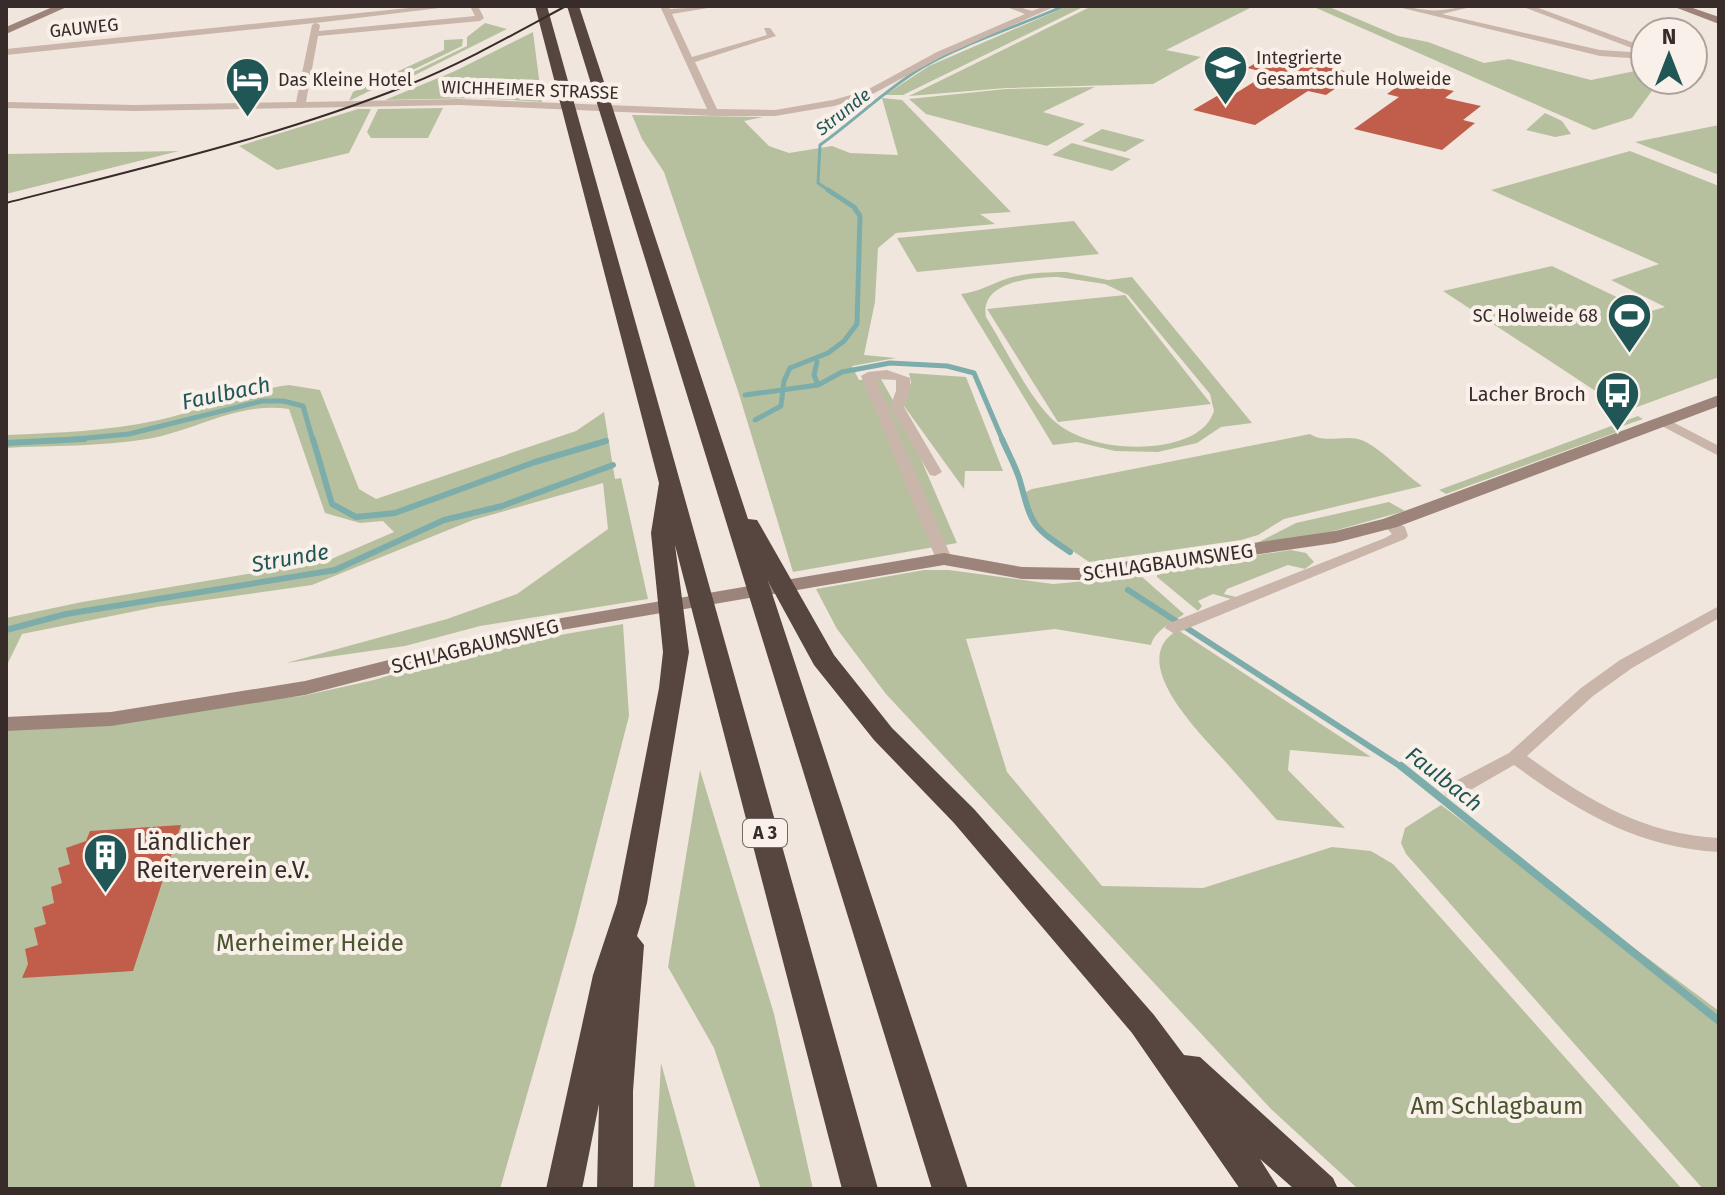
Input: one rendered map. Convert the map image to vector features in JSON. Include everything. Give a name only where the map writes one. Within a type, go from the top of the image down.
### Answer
[{"type":"highway","name":"A 3","points":[[541,6],[860,1189]]},
{"type":"highway","points":[[573,6],[950,1189]]},
{"type":"highway","points":[[615,1189],[616,1091],[632,903],[661,755],[676,652],[661,528],[669,477]]},
{"type":"highway","points":[[725,481],[823,659],[883,734],[964,816],[1143,1024],[1261,1189]]},
{"type":"highway","points":[[564,1189],[609,975],[632,903]]},
{"type":"highway","points":[[1143,1024],[1271,1147],[1320,1189]]},
{"type":"main road","points":[[6,28],[52,6]]},
{"type":"main road","points":[[6,28],[64,6]]},
{"type":"main road","points":[[1677,6],[1719,21]]},
{"type":"main road","name":"SCHLAGBAUMSWEG","points":[[6,724],[111,719],[305,688],[544,627],[944,559],[1022,573],[1082,574],[1320,540],[1390,523],[1719,400]]},
{"type":"street","name":"GAUWEG","points":[[6,52],[452,6]]},
{"type":"street","points":[[315,34],[480,18],[474,6]]},
{"type":"street","points":[[714,113],[665,9],[716,6]]},
{"type":"street","points":[[1008,6],[1032,14]]},
{"type":"street","name":"WICHHEIMER STRASSE","points":[[6,105],[135,108],[459,102],[758,114],[815,106],[868,93],[940,54],[1052,6]]},
{"type":"street","points":[[1398,6],[1600,53],[1629,55]]},
{"type":"street","points":[[1428,13],[1471,6]]},
{"type":"street","points":[[1525,6],[1629,44]]},
{"type":"street","points":[[300,106],[316,20]]},
{"type":"street","points":[[689,60],[702,59],[772,36]]},
{"type":"street","points":[[935,472],[897,407],[903,391],[903,378],[887,374],[868,376],[944,559]]},
{"type":"street","points":[[1663,421],[1719,452]]},
{"type":"street","points":[[1179,624],[1400,536],[1400,530],[1390,523]]},
{"type":"street","points":[[1453,791],[1515,757],[1600,683],[1649,650],[1719,611]]},
{"type":"street","points":[[1515,757],[1597,812],[1630,828],[1668,840],[1719,845]]},
{"type":"green space","points":[[1068,6],[1085,6],[903,95],[885,95],[929,66]]},
{"type":"green space","points":[[1092,6],[1254,6],[1166,50],[1201,57],[1153,84],[1006,88],[909,96]]},
{"type":"green space","points":[[1327,6],[1398,36],[1428,42],[1484,63],[1509,59],[1591,80],[1629,72],[1629,96],[1648,96],[1632,118],[1594,130],[1314,7]]},
{"type":"green space","points":[[485,23],[507,29],[407,79],[397,80],[467,46],[467,37]]},
{"type":"green space","points":[[533,32],[542,102],[479,98],[385,100],[455,71]]},
{"type":"green space","points":[[463,39],[462,46],[349,101],[353,92],[444,50],[444,40]]},
{"type":"green space","points":[[1095,87],[1043,112],[1085,124],[1047,146],[926,114],[909,99],[1006,89]]},
{"type":"green space","points":[[882,98],[902,100],[1011,212],[980,214],[995,224],[896,233],[878,248],[875,302],[864,355],[896,358],[852,366],[859,380],[881,379],[904,420],[957,543],[793,572],[738,391],[664,172],[642,139],[632,115],[763,117],[744,121],[769,146],[789,153],[832,146],[850,153],[898,155]]},
{"type":"green space","points":[[443,108],[428,138],[371,138],[367,132],[378,109]]},
{"type":"green space","points":[[358,109],[371,109],[349,153],[277,170],[239,146]]},
{"type":"green space","points":[[1545,113],[1562,121],[1571,134],[1555,137],[1526,130]]},
{"type":"green space","points":[[1719,125],[1719,175],[1635,142]]},
{"type":"green space","points":[[1102,129],[1145,140],[1125,152],[1082,141]]},
{"type":"green space","points":[[1072,143],[1131,159],[1112,171],[1052,155]]},
{"type":"green space","points":[[179,151],[6,194],[6,154]]},
{"type":"green space","points":[[1630,151],[1719,186],[1719,377],[1626,411],[1443,291],[1552,266],[1648,312],[1665,307],[1611,280],[1659,264],[1491,190]]},
{"type":"green space","points":[[1074,221],[1099,254],[917,272],[897,238]]},
{"type":"green space","points":[[1066,272],[1108,280],[1132,277],[1252,423],[1221,427],[1197,443],[1158,452],[1115,451],[1077,442],[1053,445],[961,294],[1018,276]],"holes":[[[1058,277],[1105,284],[1128,295],[1210,394],[1214,411],[1195,434],[1166,444],[1136,447],[1104,444],[1073,434],[1040,406],[986,317],[986,305],[991,296],[999,289],[1023,280]]]},
{"type":"green space","points":[[1125,295],[1211,404],[1058,422],[987,309]]},
{"type":"green space","points":[[909,373],[966,377],[1003,471],[965,471],[964,489],[904,406],[911,382]]},
{"type":"green space","points":[[289,385],[320,390],[359,489],[376,499],[576,431],[604,412],[615,479],[621,478],[648,599],[480,626],[405,646],[286,663],[447,619],[517,594],[608,529],[603,483],[473,520],[312,585],[156,607],[22,634],[6,667],[6,618],[329,560],[394,532],[383,521],[360,523],[325,513],[289,409],[252,409],[165,435],[129,442],[6,448],[6,435],[140,424]]},
{"type":"green space","points":[[1638,416],[1643,419],[1614,429],[1617,432],[1446,494],[1439,490]]},
{"type":"green space","points":[[1310,434],[1366,442],[1422,486],[1284,519],[1258,535],[1241,540],[1089,562],[1039,525],[1027,504],[1026,492],[1032,489]]},
{"type":"green space","points":[[1389,502],[1405,511],[1330,532],[1255,544],[1296,523]]},
{"type":"green space","points":[[1291,550],[1306,553],[1314,562],[1305,569],[1288,565],[1227,589],[1224,594],[1236,597],[1231,599],[1213,594],[1198,601],[1202,606],[1198,611],[1157,577],[1157,570]]},
{"type":"green space","name":"Am Schlagbaum","points":[[924,570],[949,570],[1053,584],[1141,576],[1184,614],[1160,631],[1151,645],[1055,629],[966,639],[1007,772],[1102,886],[1203,888],[1332,847],[1371,851],[1393,864],[1682,1189],[1358,1189],[1271,1109],[886,694],[837,629],[816,589]]},
{"type":"green space","name":"Merheimer Heide","points":[[623,624],[629,716],[575,927],[500,1189],[6,1189],[6,729],[302,696],[374,680],[474,650]]},
{"type":"green space","points":[[1178,630],[1371,757],[1290,750],[1288,770],[1345,828],[1277,820],[1198,732],[1172,696],[1159,659],[1164,643]]},
{"type":"green space","points":[[700,770],[774,1014],[813,1189],[761,1189],[714,1048],[668,967]]},
{"type":"green space","points":[[1441,805],[1719,1011],[1719,1189],[1703,1189],[1406,854],[1401,843],[1405,828]]},
{"type":"green space","points":[[661,1063],[696,1189],[654,1189]]},
{"type":"building","points":[[1273,53],[1356,74],[1326,95],[1308,91],[1255,125],[1193,110],[1222,93],[1233,95],[1268,73],[1247,68]]},
{"type":"building","points":[[1405,81],[1454,91],[1445,98],[1481,106],[1463,120],[1475,123],[1442,150],[1354,129],[1399,97],[1387,94]]},
{"type":"building","name":"Ländlicher Reiterverein e.V.","points":[[181,825],[133,971],[22,978],[28,964],[25,949],[38,945],[34,928],[46,924],[42,907],[54,903],[51,887],[62,883],[58,868],[70,864],[66,848],[86,841],[90,831]]},
{"type":"waterway","name":"Strunde","points":[[830,191],[818,183],[820,145],[923,67],[1064,6]]},
{"type":"waterway","name":"Strunde","points":[[783,390],[790,368],[828,353],[844,341],[857,324],[860,216],[854,207],[830,191]]},
{"type":"waterway","points":[[817,362],[814,375],[818,385]]},
{"type":"waterway","name":"Faulbach","points":[[818,385],[842,372],[890,363],[947,366],[974,373],[1003,441]]},
{"type":"waterway","name":"Faulbach","points":[[783,390],[818,385]]},
{"type":"waterway","name":"Faulbach","points":[[745,395],[783,390]]},
{"type":"waterway","name":"Strunde","points":[[755,420],[781,406],[783,390]]},
{"type":"waterway","name":"Faulbach","points":[[67,440],[129,434],[262,401],[283,401],[303,406],[313,441]]},
{"type":"waterway","name":"Faulbach","points":[[67,440],[84,439]]},
{"type":"waterway","name":"Faulbach","points":[[313,439],[332,504],[356,517],[395,513],[535,462],[606,441]]},
{"type":"waterway","name":"Faulbach","points":[[1002,439],[1035,523],[1070,552]]},
{"type":"waterway","name":"Faulbach","points":[[6,443],[67,440]]},
{"type":"waterway","name":"Faulbach","points":[[55,441],[67,440]]},
{"type":"waterway","name":"Strunde","points":[[6,630],[66,614],[335,570],[444,520],[502,506],[613,465]]},
{"type":"waterway","name":"Faulbach","points":[[1128,590],[1403,768]]},
{"type":"waterway","name":"Faulbach","points":[[1401,766],[1719,1021]]},
{"type":"tram line","points":[[6,203],[209,150],[359,104],[449,67],[566,6]]},
{"type":"place","name":"Integrierte Gesamtschule Holweide","points":[[1225,107]]},
{"type":"place","name":"Das Kleine Hotel","points":[[247,119]]},
{"type":"place","name":"SC Holweide 68","points":[[1629,355]]},
{"type":"place","name":"Lacher Broch","points":[[1617,433]]},
{"type":"place","name":"Ländlicher Reiterverein e.V.","points":[[105,895]]}]
